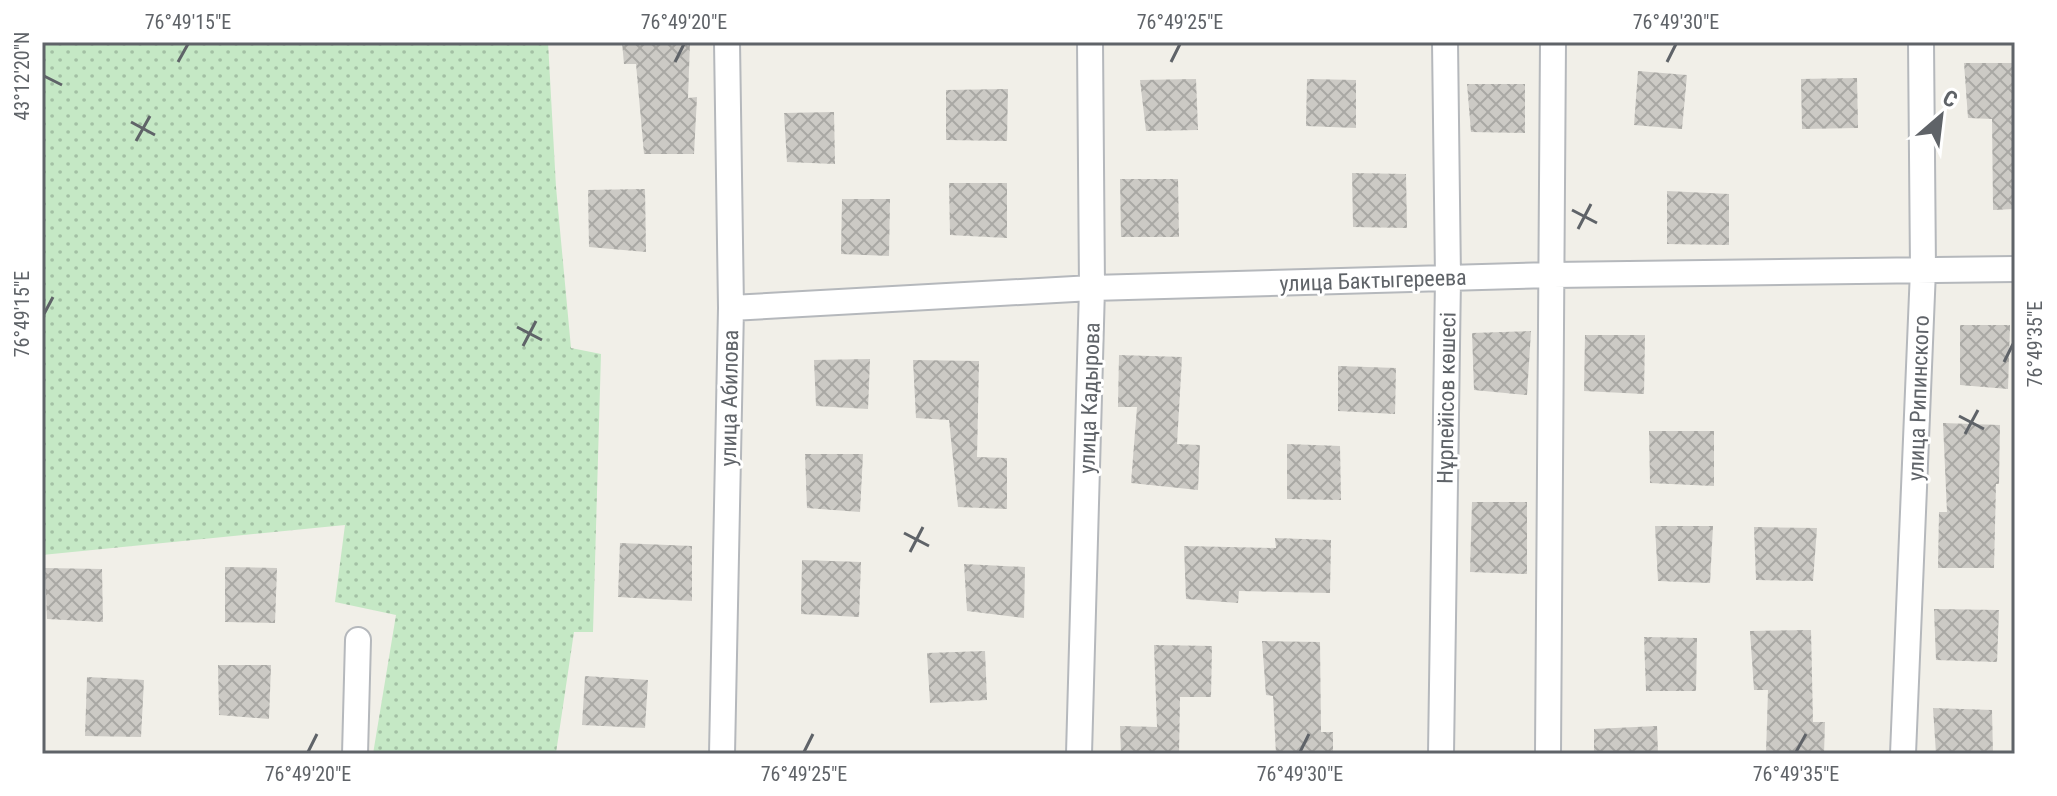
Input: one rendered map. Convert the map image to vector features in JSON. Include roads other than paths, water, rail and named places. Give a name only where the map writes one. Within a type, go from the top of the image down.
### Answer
[{"type":"street","name":"улица Абилова","points":[[722,754],[731,308],[727,42]]},
{"type":"street","name":"улица Кадырова","points":[[1079,754],[1092,288],[1090,42]]},
{"type":"street","name":"Нұрпейісов көшесі","points":[[1441,754],[1448,278],[1445,42]]},
{"type":"street","points":[[1548,754],[1553,42]]},
{"type":"street","name":"улица Рипинского","points":[[1903,754],[1923,270],[1921,42]]},
{"type":"street","name":"улица Бактыгереева","points":[[731,308],[1092,288],[1553,275],[2015,269]]},
{"type":"street","points":[[355,754],[358,640]]}]
